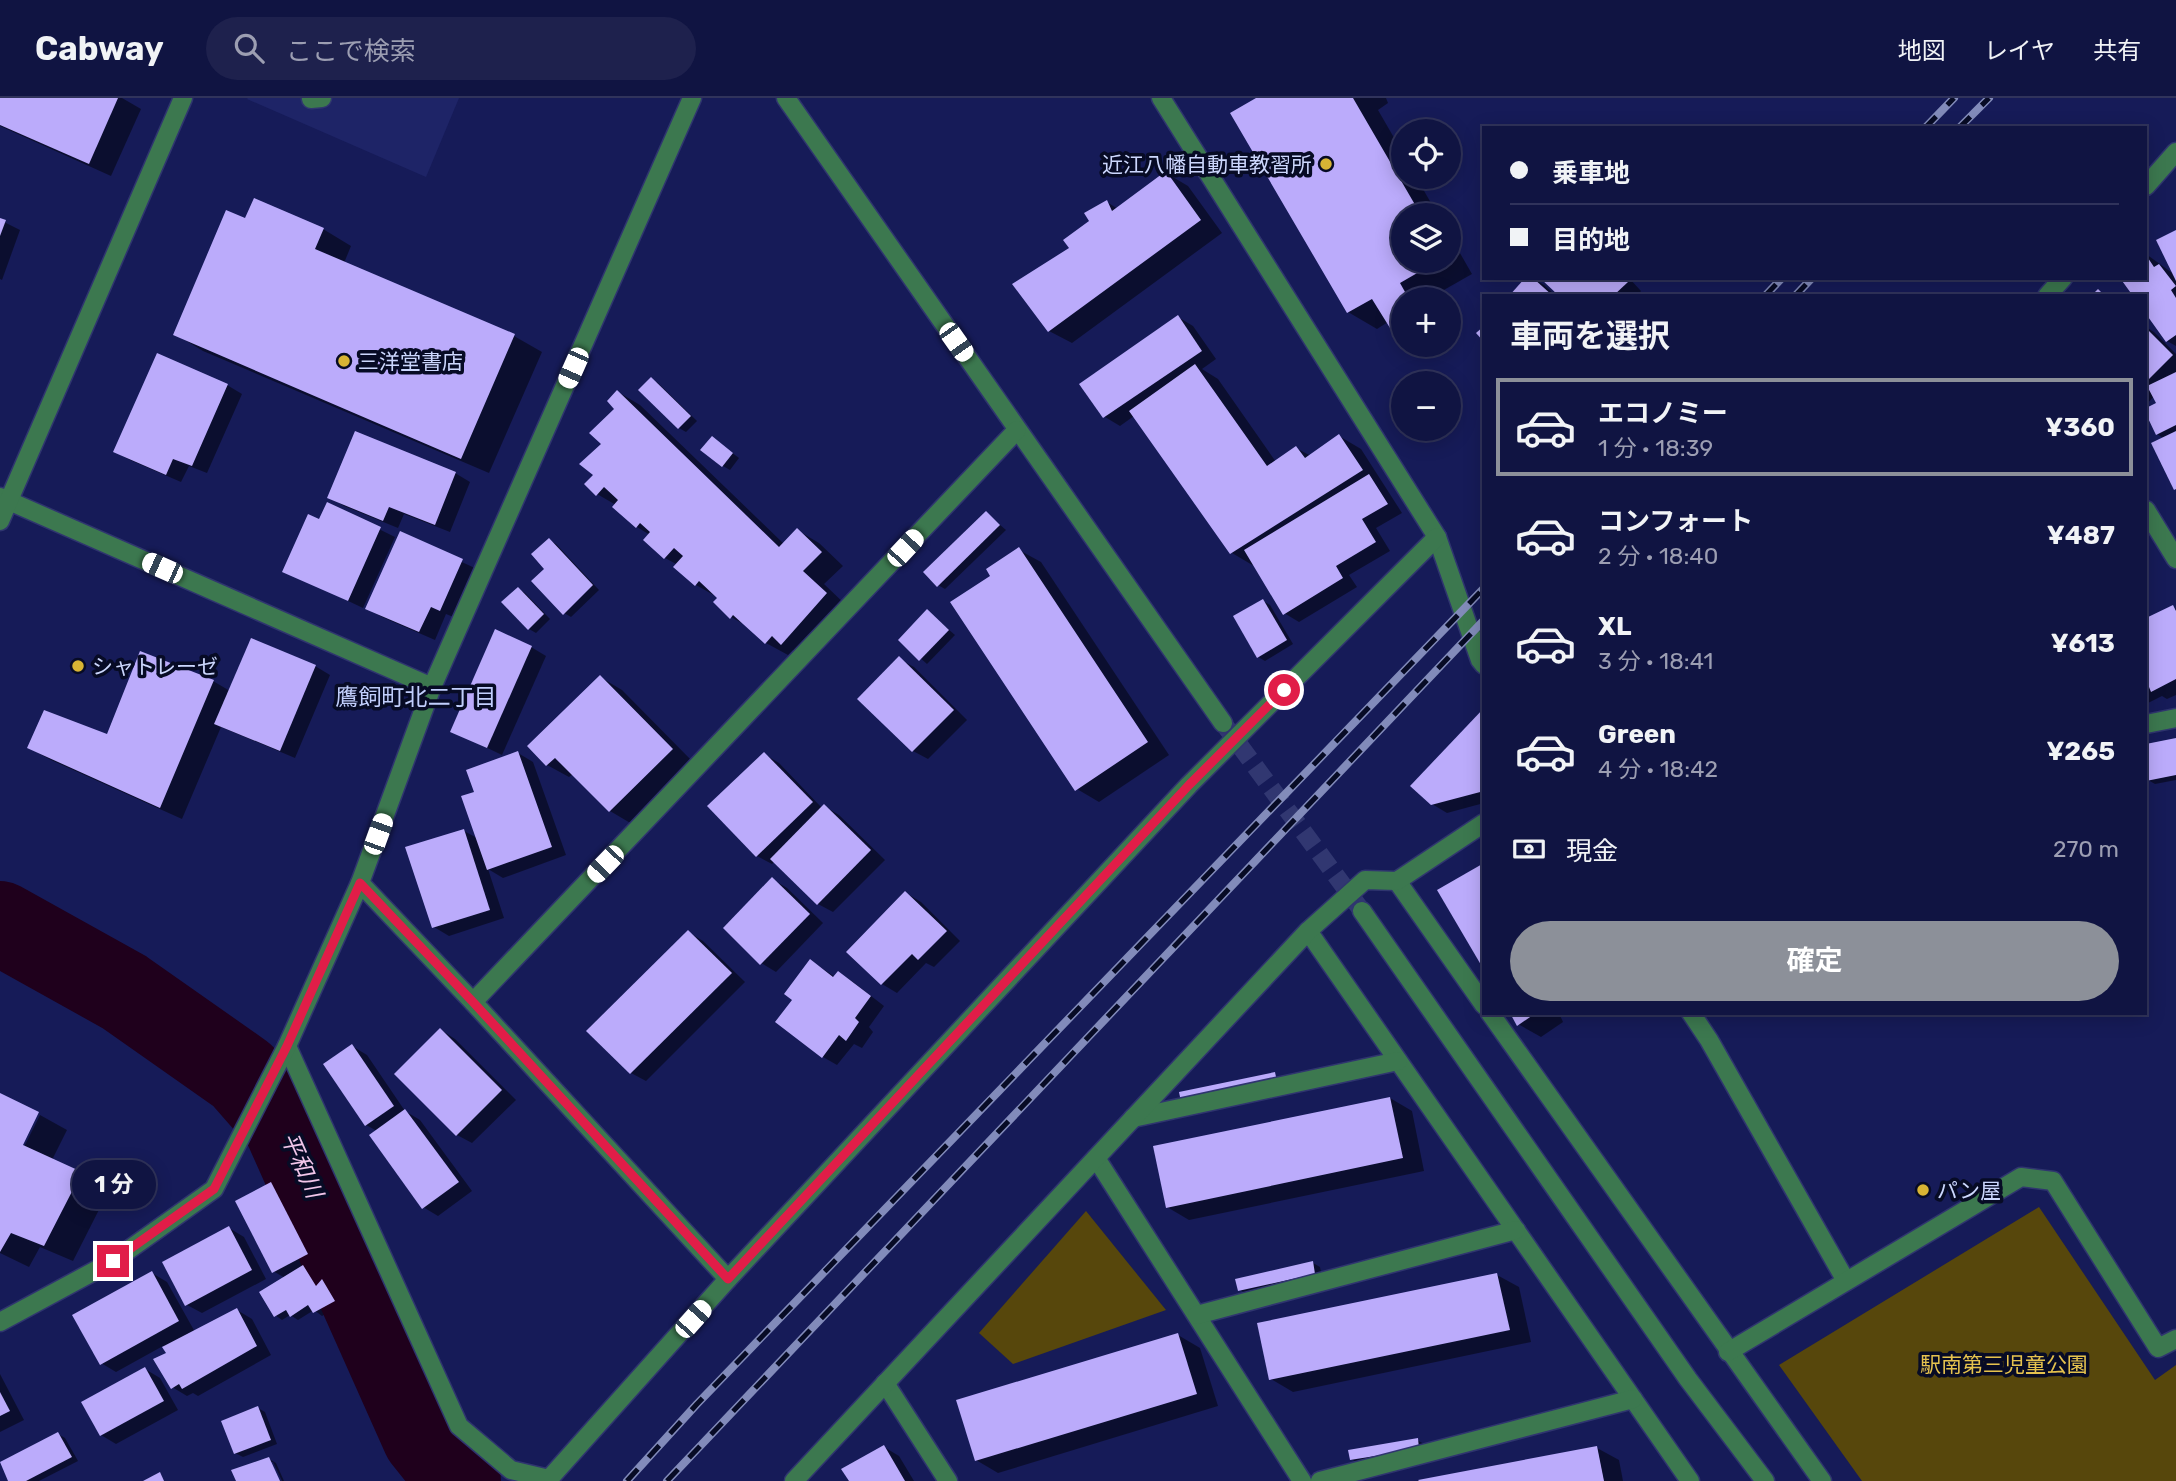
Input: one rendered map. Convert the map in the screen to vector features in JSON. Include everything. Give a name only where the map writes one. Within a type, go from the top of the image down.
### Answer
[{"type":"street","points":[[0,521],[4,498],[183,98]]},
{"type":"street","points":[[0,1322],[113,1261],[214,1189],[287,1046],[360,883],[432,687],[692,98]]},
{"type":"street","points":[[786,98],[1223,723]]},
{"type":"street","points":[[1161,98],[1437,537],[1482,662]]},
{"type":"street","points":[[2147,185],[2176,152]]},
{"type":"street","points":[[2049,294],[2061,280]]},
{"type":"street","points":[[473,1002],[1017,430]]},
{"type":"street","points":[[4,498],[432,687]]},
{"type":"street","points":[[2147,512],[2176,559]]},
{"type":"street","points":[[287,1046],[459,1426],[511,1471],[550,1479],[728,1279],[1189,785],[1437,537]]},
{"type":"street","points":[[2147,724],[2176,718]]},
{"type":"street","points":[[794,1481],[1308,931],[1365,880],[1396,881],[1482,825]]},
{"type":"street","points":[[1396,881],[1482,1002]]},
{"type":"street","points":[[360,883],[728,1279]]},
{"type":"street","points":[[1362,911],[1688,1378],[1765,1481]]},
{"type":"street","points":[[1308,931],[1690,1481]]},
{"type":"street","points":[[1491,1015],[1822,1481]]},
{"type":"street","points":[[1691,1015],[1709,1040],[1846,1281]]},
{"type":"street","points":[[1133,1118],[1398,1061]]},
{"type":"street","points":[[1096,1158],[1302,1481]]},
{"type":"street","points":[[1728,1352],[2021,1177],[2053,1181],[2158,1348],[2176,1339]]},
{"type":"street","points":[[1197,1315],[1516,1230]]},
{"type":"street","points":[[885,1383],[948,1481]]},
{"type":"street","points":[[1320,1481],[1633,1399]]},
{"type":"shaded area","points":[[248,98],[459,98],[426,177]]},
{"type":"green space","name":"駅南第三児童公園","points":[[2039,1207],[2155,1380],[2176,1365],[2176,1481],[1862,1481],[1779,1365]]},
{"type":"green space","points":[[1086,1211],[1166,1310],[1013,1364],[979,1333]]},
{"type":"building","points":[[0,98],[118,98],[89,164],[0,125]]},
{"type":"building","name":"近江八幡自動車教習所","points":[[1256,98],[1353,98],[1391,163],[1391,189],[1406,189],[1414,203],[1391,203],[1391,273],[1417,273],[1400,283],[1402,287],[1391,287],[1391,327],[1372,299],[1347,313],[1230,113]]},
{"type":"building","points":[[1166,171],[1201,220],[1048,332],[1012,284],[1069,248],[1063,240],[1089,221],[1084,213],[1107,200],[1112,211]]},
{"type":"building","points":[[254,198],[324,228],[315,249],[515,334],[461,459],[173,335],[226,210],[245,218]]},
{"type":"building","points":[[0,218],[6,220],[0,236]]},
{"type":"building","points":[[2176,230],[2176,281],[2156,240]]},
{"type":"building","points":[[2147,256],[2154,267],[2159,264],[2176,286],[2171,290],[2176,298],[2176,335],[2166,342],[2147,315],[2147,294],[2132,294],[2121,280],[2147,280]]},
{"type":"building","points":[[1523,280],[1535,280],[1551,294],[1511,294]]},
{"type":"building","points":[[1542,280],[1628,282],[1615,294],[1557,294]]},
{"type":"building","points":[[1178,315],[1202,351],[1103,418],[1079,384]]},
{"type":"building","points":[[1482,328],[1482,340],[1476,333]]},
{"type":"building","points":[[2147,329],[2173,355],[2147,381]]},
{"type":"building","points":[[157,353],[228,384],[192,466],[173,459],[166,475],[113,452]]},
{"type":"building","points":[[1195,364],[1267,466],[1296,446],[1305,458],[1339,434],[1363,470],[1230,554],[1129,411]]},
{"type":"building","points":[[2176,372],[2176,425],[2156,435],[2147,416],[2147,408],[2156,403],[2147,386]]},
{"type":"building","points":[[651,377],[691,416],[678,429],[638,390]]},
{"type":"building","points":[[617,390],[779,547],[797,528],[822,552],[803,571],[827,593],[781,645],[772,636],[765,644],[733,615],[730,619],[713,602],[717,598],[699,581],[695,586],[673,567],[683,556],[674,548],[664,559],[643,540],[650,532],[640,523],[636,528],[612,507],[618,500],[604,487],[596,496],[584,484],[593,475],[579,464],[601,444],[589,433],[614,409],[607,401]]},
{"type":"building","points":[[355,431],[456,472],[435,525],[389,507],[383,521],[327,498]]},
{"type":"building","points":[[2176,431],[2176,489],[2174,490],[2151,443]]},
{"type":"building","points":[[712,436],[733,453],[722,467],[700,450]]},
{"type":"building","points":[[1369,474],[1388,504],[1362,519],[1376,542],[1336,566],[1343,578],[1283,615],[1244,550]]},
{"type":"building","points":[[327,502],[381,527],[348,601],[282,572],[308,514],[319,519]]},
{"type":"building","points":[[986,511],[1000,525],[937,587],[923,572]]},
{"type":"building","points":[[400,531],[463,559],[440,611],[431,607],[419,632],[365,609]]},
{"type":"building","points":[[549,538],[593,585],[563,615],[531,581],[544,569],[531,554]]},
{"type":"building","points":[[1019,547],[1148,742],[1075,791],[950,602],[990,576],[986,569]]},
{"type":"building","points":[[518,587],[544,614],[528,630],[501,602]]},
{"type":"building","points":[[1263,599],[1287,640],[1257,658],[1233,616]]},
{"type":"building","points":[[2173,605],[2176,611],[2176,679],[2151,692],[2149,687],[2147,688],[2147,618]]},
{"type":"building","points":[[927,609],[949,630],[919,661],[898,640]]},
{"type":"building","points":[[495,629],[532,646],[487,748],[450,732]]},
{"type":"building","points":[[251,638],[316,665],[280,751],[214,724]]},
{"type":"building","points":[[140,651],[214,680],[160,808],[27,748],[44,710],[107,734]]},
{"type":"building","points":[[899,656],[954,710],[912,752],[857,699]]},
{"type":"building","points":[[600,675],[673,749],[609,812],[555,758],[546,766],[527,746]]},
{"type":"building","points":[[1482,710],[1482,792],[1431,805],[1410,786]]},
{"type":"building","points":[[2176,738],[2176,775],[2147,781],[2147,744]]},
{"type":"building","points":[[518,751],[552,847],[487,870],[461,796],[474,792],[466,770]]},
{"type":"building","points":[[764,752],[813,802],[756,857],[707,806]]},
{"type":"building","points":[[824,804],[871,850],[817,905],[770,859]]},
{"type":"building","points":[[464,829],[490,910],[432,928],[405,847]]},
{"type":"building","points":[[1482,864],[1482,967],[1437,890]]},
{"type":"building","points":[[772,877],[810,914],[760,965],[723,928]]},
{"type":"building","points":[[905,891],[947,931],[918,960],[912,954],[881,985],[846,952]]},
{"type":"building","points":[[688,930],[732,973],[630,1074],[586,1031]]},
{"type":"building","points":[[810,959],[833,977],[838,971],[871,996],[855,1018],[859,1022],[846,1041],[839,1035],[822,1058],[775,1022],[792,1000],[784,994]]},
{"type":"building","points":[[1511,1015],[1533,1015],[1517,1026]]},
{"type":"building","points":[[440,1028],[502,1090],[456,1136],[394,1074]]},
{"type":"building","points":[[352,1044],[394,1106],[365,1126],[323,1064]]},
{"type":"building","points":[[1275,1072],[1277,1082],[1181,1102],[1179,1092]]},
{"type":"building","points":[[0,1093],[39,1112],[23,1145],[82,1172],[44,1246],[11,1233],[0,1252]]},
{"type":"building","points":[[1390,1097],[1403,1158],[1166,1208],[1153,1146]]},
{"type":"building","points":[[405,1109],[459,1182],[422,1209],[369,1135]]},
{"type":"building","points":[[271,1182],[308,1254],[272,1273],[235,1201]]},
{"type":"building","points":[[229,1226],[252,1270],[185,1306],[162,1262]]},
{"type":"building","points":[[1313,1261],[1315,1274],[1238,1291],[1235,1279]]},
{"type":"building","points":[[303,1265],[316,1286],[322,1279],[335,1301],[313,1313],[308,1305],[290,1317],[286,1310],[274,1317],[259,1292]]},
{"type":"building","points":[[152,1271],[179,1321],[100,1365],[72,1315]]},
{"type":"building","points":[[1497,1273],[1510,1330],[1269,1380],[1257,1323]]},
{"type":"building","points":[[237,1308],[257,1346],[182,1389],[179,1384],[171,1389],[153,1359],[166,1353],[162,1347]]},
{"type":"building","points":[[1178,1333],[1197,1394],[975,1461],[956,1400]]},
{"type":"building","points":[[145,1367],[164,1401],[100,1436],[81,1402]]},
{"type":"building","points":[[0,1392],[10,1411],[0,1416]]},
{"type":"building","points":[[258,1406],[271,1440],[234,1454],[221,1421]]},
{"type":"building","points":[[58,1432],[72,1457],[26,1481],[8,1481],[0,1462]]},
{"type":"building","points":[[1418,1438],[1419,1449],[1350,1460],[1348,1450]]},
{"type":"building","points":[[884,1445],[905,1481],[849,1481],[841,1469]]},
{"type":"building","points":[[1597,1446],[1604,1481],[1418,1480]]},
{"type":"building","points":[[269,1457],[280,1481],[236,1481],[231,1470]]},
{"type":"building","points":[[160,1472],[164,1481],[143,1481]]},
{"type":"waterway","name":"平和川","points":[[0,923],[124,992],[242,1075],[284,1123],[424,1437],[459,1481]]},
{"type":"tunnel","points":[[1223,723],[1362,911]]},
{"type":"railway","points":[[1927,126],[1954,98]]},
{"type":"railway","points":[[1961,126],[1989,98]]},
{"type":"railway","points":[[1767,294],[1780,280]]},
{"type":"railway","points":[[1797,294],[1810,280]]},
{"type":"railway","points":[[627,1481],[697,1404],[1482,590]]},
{"type":"railway","points":[[667,1481],[1482,622]]},
{"type":"place","name":"近江八幡自動車教習所","points":[[1326,164]]},
{"type":"place","name":"三洋堂書店","points":[[344,361]]},
{"type":"place","name":"シャトレーゼ","points":[[78,666]]},
{"type":"place","name":"パン屋","points":[[1923,1190]]},
{"type":"district","name":"鷹飼町北二丁目","points":[[416,697]]},
{"type":"route","points":[[113,1261],[214,1189],[287,1046],[360,883],[728,1279],[1189,785],[1284,690]]}]
